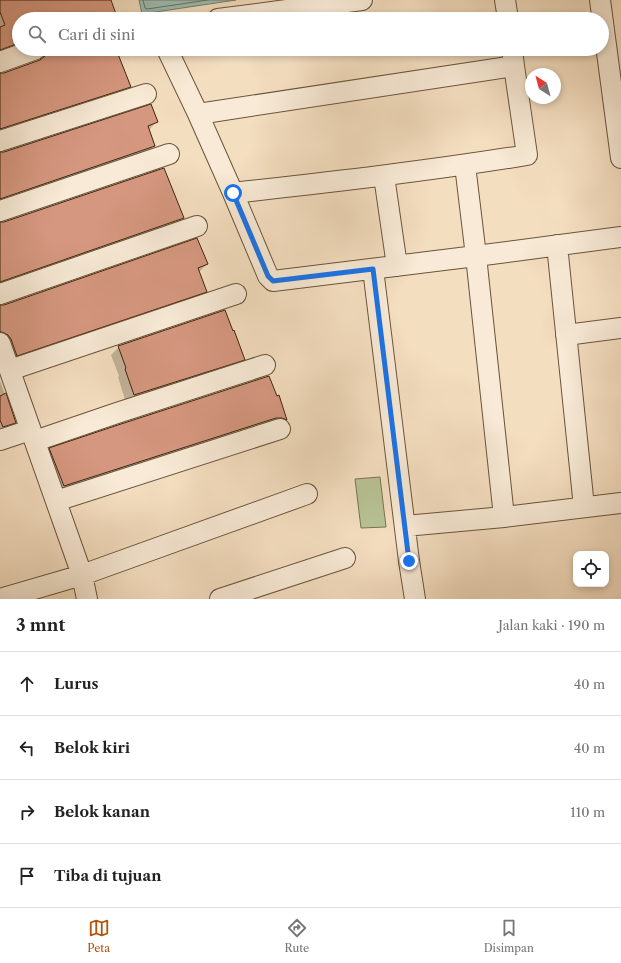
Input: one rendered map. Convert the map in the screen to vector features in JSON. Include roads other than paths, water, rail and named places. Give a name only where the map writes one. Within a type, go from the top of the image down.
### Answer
[{"type":"street","points":[[271,12],[362,0]]},
{"type":"street","points":[[505,0],[507,12]]},
{"type":"street","points":[[600,0],[602,12]]},
{"type":"street","points":[[0,62],[17,56]]},
{"type":"street","points":[[170,56],[198,114],[268,276],[273,281],[621,237]]},
{"type":"street","points":[[607,56],[621,158]]},
{"type":"street","points":[[198,114],[513,58],[527,154],[465,165],[384,176],[233,193]]},
{"type":"street","points":[[0,141],[146,94]]},
{"type":"street","points":[[0,211],[169,154]]},
{"type":"street","points":[[465,165],[504,517]]},
{"type":"street","points":[[384,176],[397,266]]},
{"type":"street","points":[[0,294],[198,226]]},
{"type":"street","points":[[556,245],[584,507]]},
{"type":"street","points":[[373,269],[415,599]]},
{"type":"street","points":[[87,599],[82,575],[3,356],[236,294]]},
{"type":"street","points":[[566,335],[621,328]]},
{"type":"street","points":[[0,440],[33,436],[117,413],[265,365]]},
{"type":"street","points":[[56,501],[280,430]]},
{"type":"street","points":[[0,599],[82,575],[307,494]]},
{"type":"street","points":[[405,526],[504,517],[621,503]]},
{"type":"street","points":[[220,599],[345,558]]},
{"type":"water","points":[[139,0],[236,0],[155,12],[142,12]]}]
